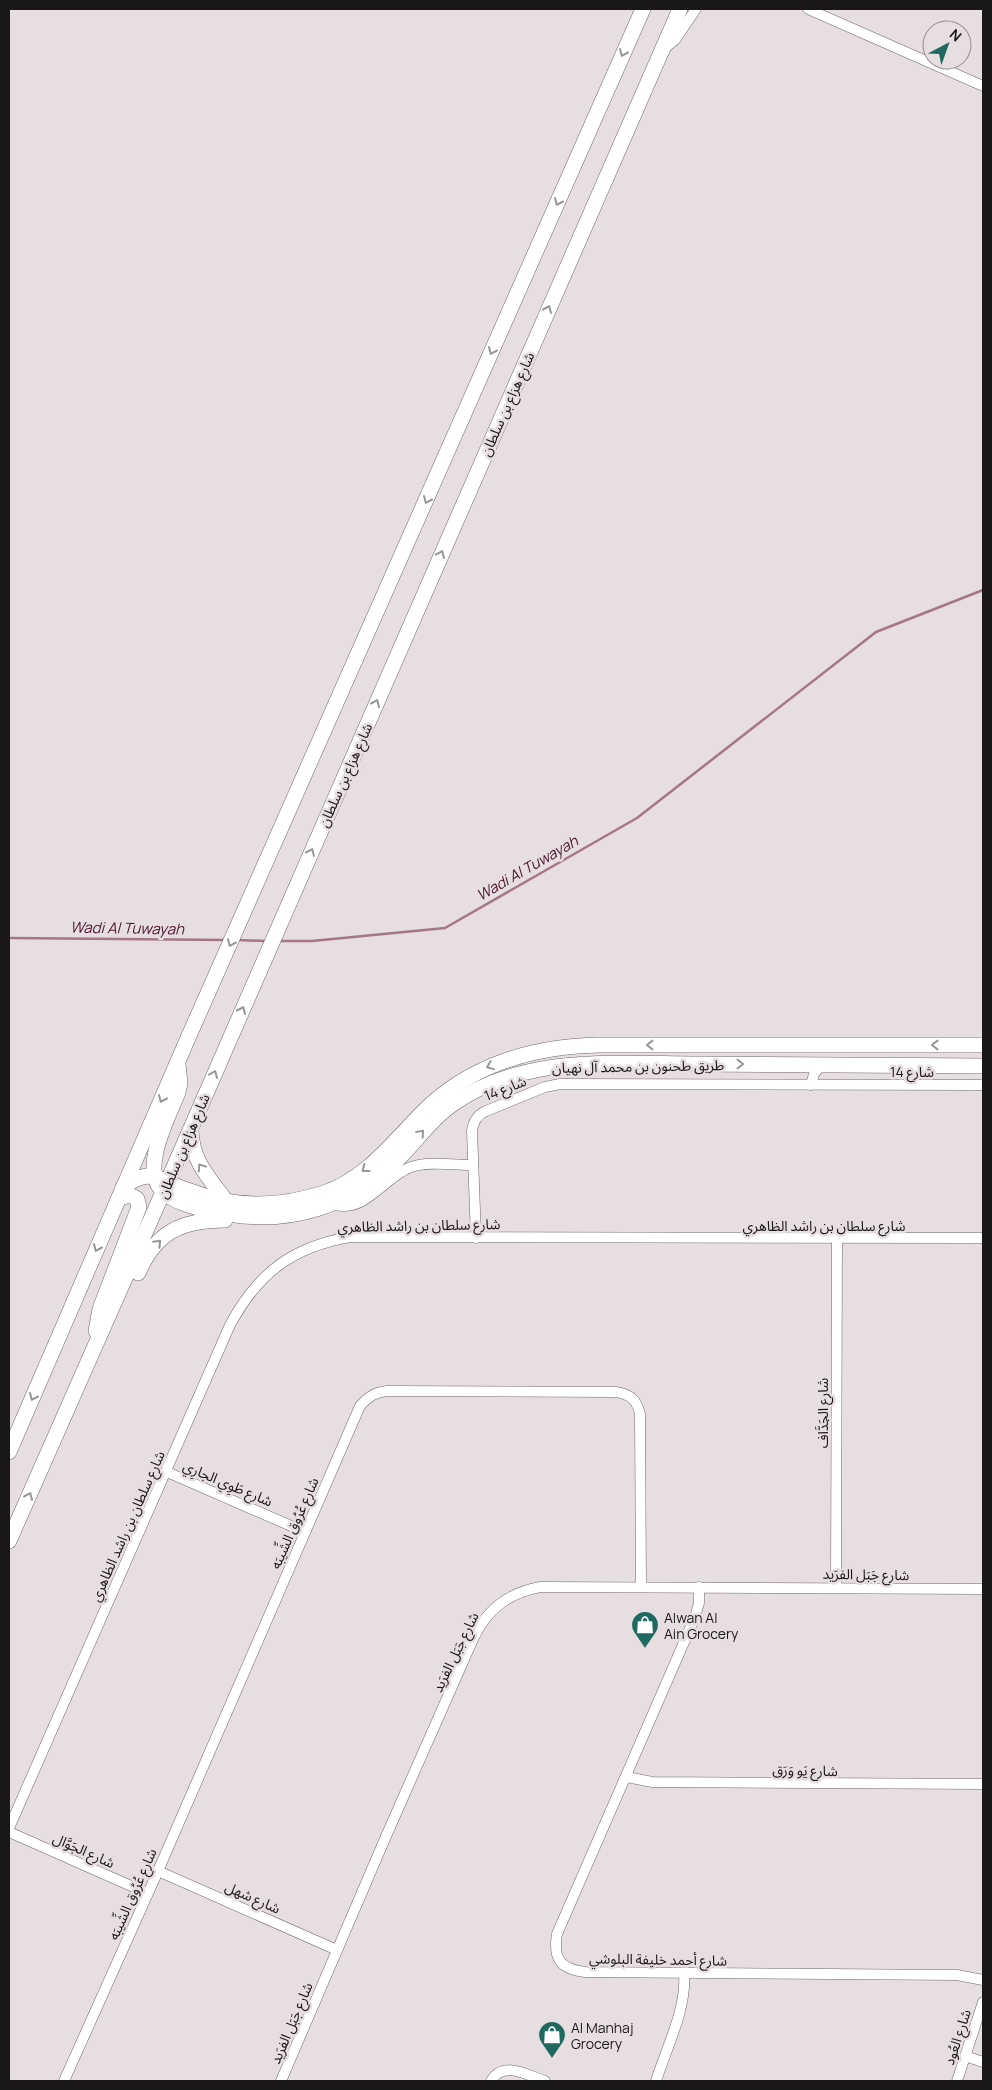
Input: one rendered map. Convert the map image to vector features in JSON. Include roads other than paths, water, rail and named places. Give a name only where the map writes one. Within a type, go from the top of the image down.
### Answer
[{"type":"main road","points":[[9,1452],[188,1038],[643,9]]},
{"type":"main road","name":"شارع هزاع بن سلطان","points":[[9,1541],[97,1343],[162,1184],[191,1127],[680,9]]},
{"type":"main road","points":[[666,1064],[669,1054],[677,1051],[743,1050],[779,1044]]},
{"type":"main road","name":"طريق طحنون بن محمد آل نهيان","points":[[162,1184],[226,1201],[256,1204],[284,1202],[311,1197],[337,1188],[376,1161],[443,1094],[482,1070],[514,1058],[548,1050],[581,1045],[983,1045]]},
{"type":"main road","points":[[162,1184],[154,1155],[178,1092],[180,1073],[177,1064]]},
{"type":"main road","name":"طريق طحنون بن محمد آل نهيان","points":[[162,1184],[193,1207],[209,1211],[245,1217],[278,1217],[306,1213],[331,1204],[372,1182],[399,1158],[441,1113],[462,1098],[488,1084],[526,1072],[552,1067],[666,1064],[983,1066]]},
{"type":"main road","points":[[191,1127],[194,1153],[226,1201]]},
{"type":"main road","points":[[121,1193],[140,1177],[162,1184]]},
{"type":"main road","points":[[97,1343],[96,1326],[100,1309],[139,1207],[134,1196],[121,1193]]},
{"type":"main road","points":[[97,1343],[113,1326],[146,1257],[155,1244],[168,1233],[193,1222],[251,1222],[278,1217]]},
{"type":"street","points":[[661,51],[675,40],[696,9]]},
{"type":"street","points":[[808,9],[983,86]]},
{"type":"street","points":[[782,1064],[787,1084]]},
{"type":"street","points":[[811,1085],[814,1074],[821,1065]]},
{"type":"street","name":"شارع 14","points":[[476,1238],[472,1127],[478,1116],[486,1111],[545,1087],[560,1084],[983,1085]]},
{"type":"street","points":[[331,1204],[346,1207],[357,1204],[373,1195],[404,1170],[416,1166],[473,1165]]},
{"type":"street","name":"شارع سلطان بن راشد الظاهري","points":[[9,1830],[240,1306],[265,1275],[297,1252],[350,1237],[983,1238]]},
{"type":"street","name":"شارع الجَدَّاف","points":[[836,1588],[837,1239]]},
{"type":"street","name":"شارع عُرُوق الشِّيبَه","points":[[64,2081],[360,1406],[372,1395],[388,1391],[616,1392],[625,1393],[633,1398],[638,1405],[640,1414],[641,1586]]},
{"type":"street","name":"شارع طَوِي الجارِي","points":[[167,1472],[305,1532]]},
{"type":"street","name":"شارع جَبَل الفرَيد","points":[[281,2081],[474,1637],[489,1612],[512,1595],[540,1587],[983,1589]]},
{"type":"street","name":"شارع أحمد خليفة البلوشي","points":[[699,1587],[699,1603],[695,1617],[557,1934],[555,1948],[557,1958],[565,1967],[579,1972],[952,1974],[983,1980]]},
{"type":"street","name":"شارع يَو وَرَق","points":[[627,1776],[652,1782],[983,1784]]},
{"type":"street","name":"شارع الجَوَّال","points":[[9,1830],[147,1893]]},
{"type":"street","name":"شارع شهل","points":[[158,1870],[337,1950]]},
{"type":"street","points":[[656,2081],[681,2005],[684,1974]]},
{"type":"street","name":"شارع العُود","points":[[957,2081],[983,2002]]},
{"type":"street","points":[[965,2056],[983,2062]]},
{"type":"street","points":[[491,2081],[500,2072],[511,2070],[545,2081]]},
{"type":"waterway","name":"Wadi Al Tuwayah","points":[[279,941],[312,941],[445,928],[637,818],[876,632],[983,590]]},
{"type":"waterway","name":"Wadi Al Tuwayah","points":[[9,938],[226,940]]},
{"type":"waterway","name":"Wadi Al Tuwayah","points":[[237,940],[266,941]]},
{"type":"place","name":"Alwan Al Ain Grocery","points":[[645,1649]]},
{"type":"place","name":"Al Manhaj Grocery","points":[[552,2059]]}]
